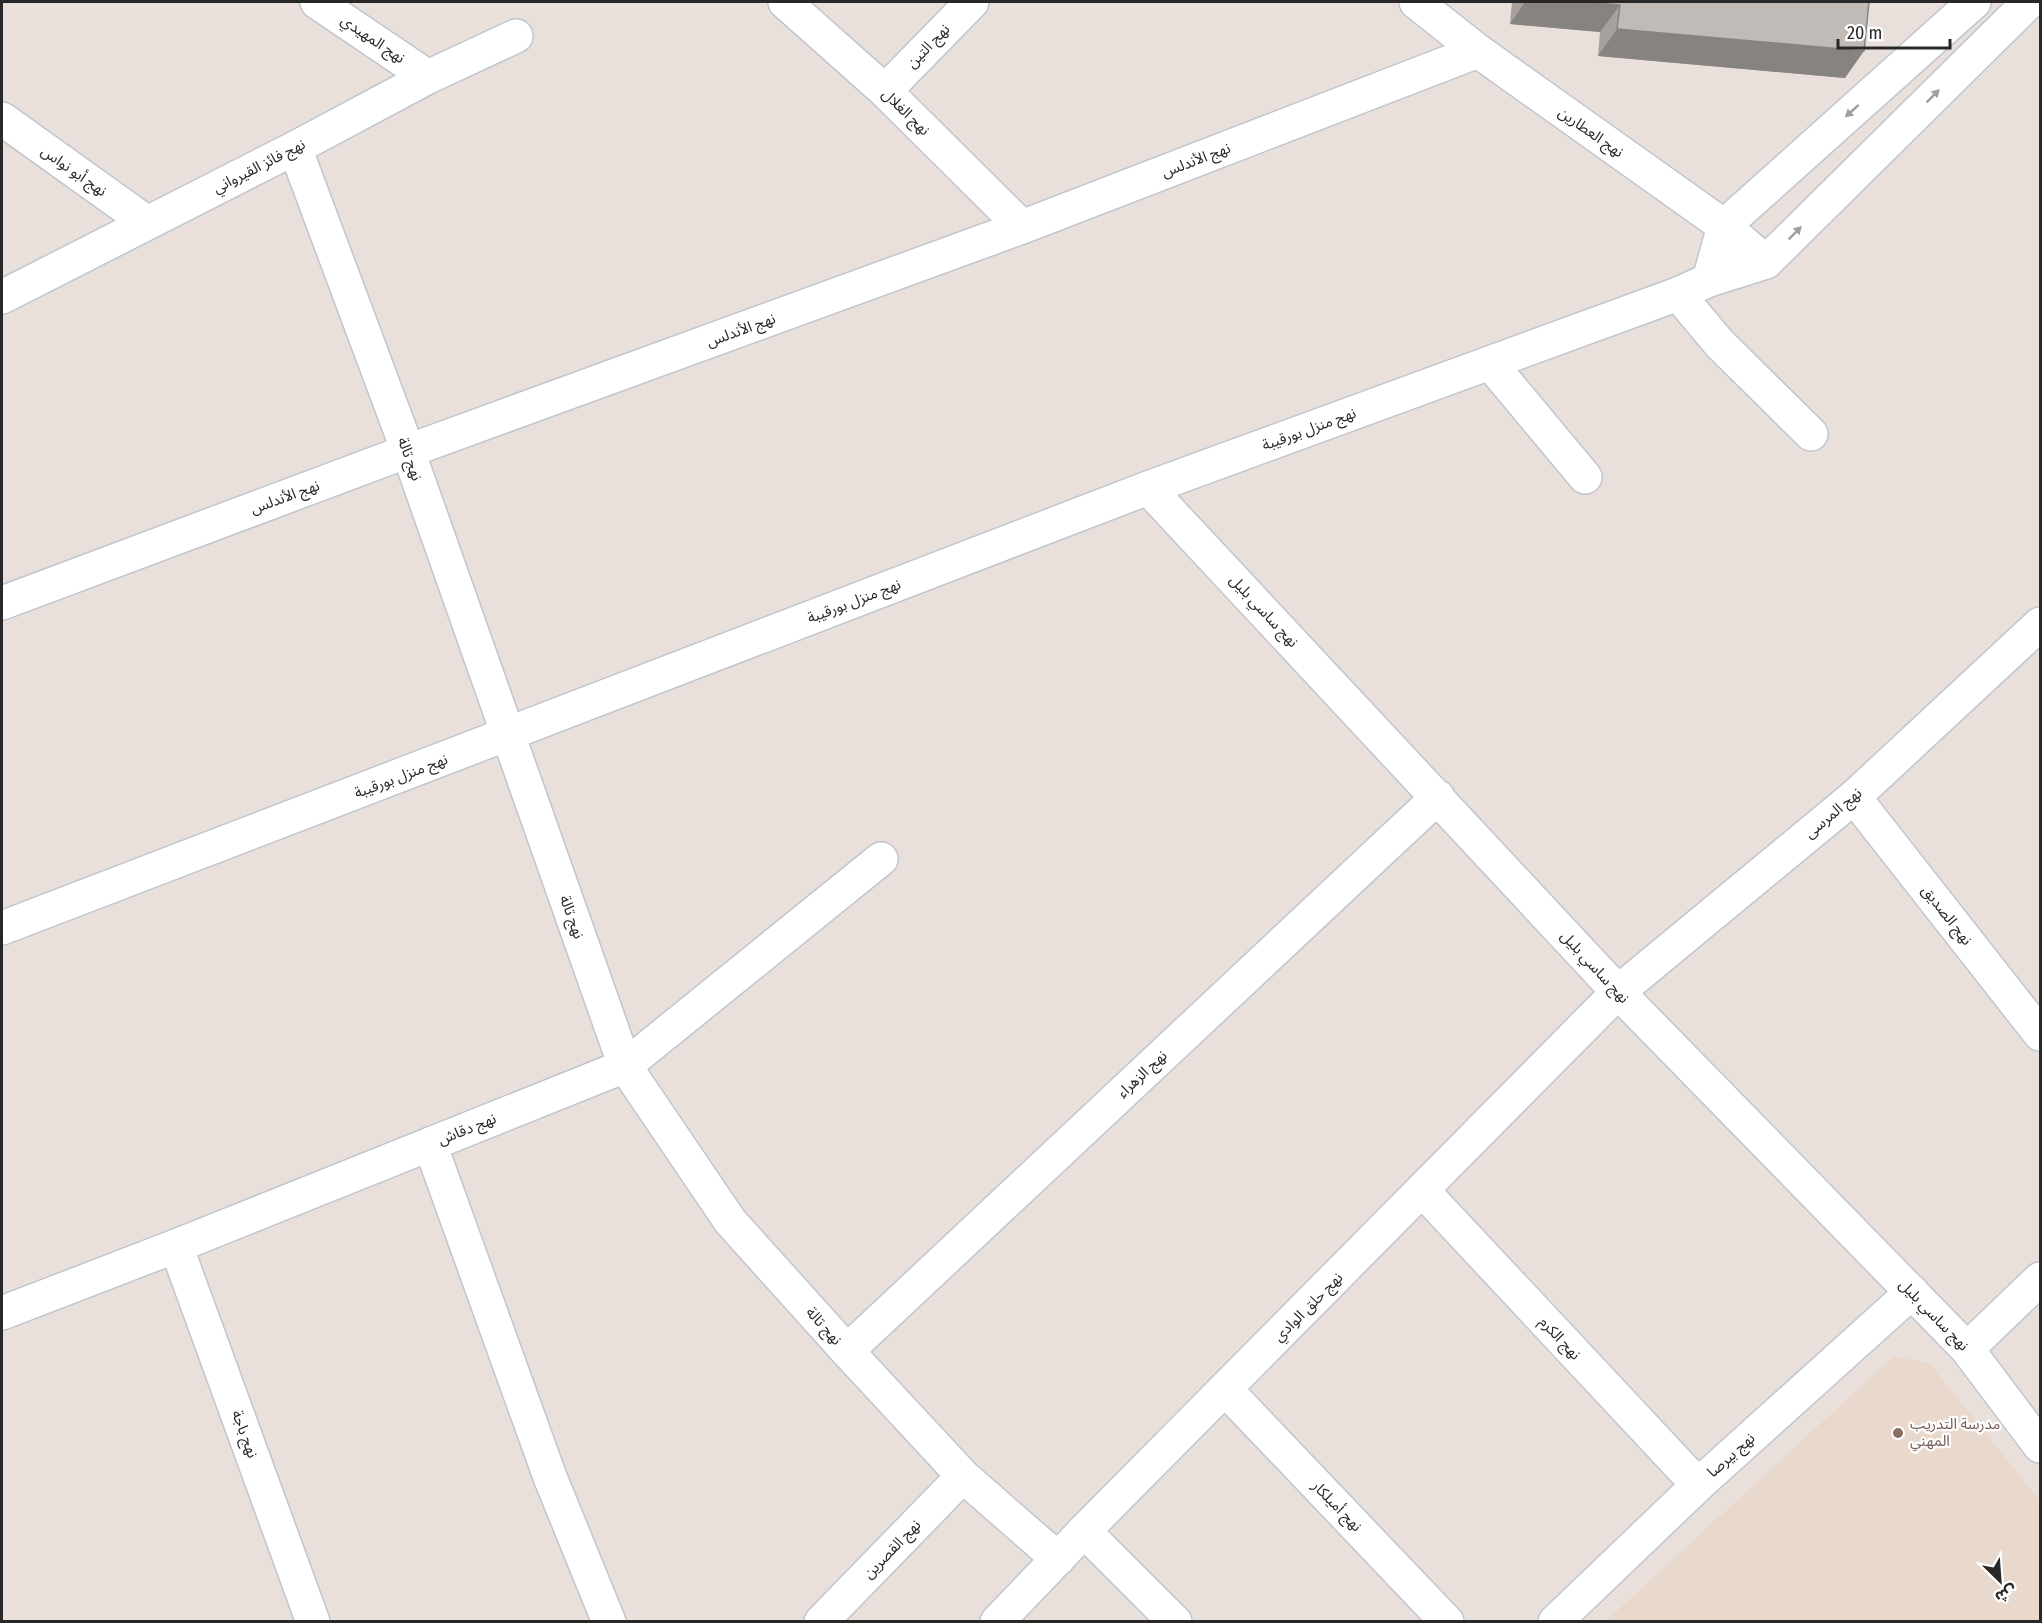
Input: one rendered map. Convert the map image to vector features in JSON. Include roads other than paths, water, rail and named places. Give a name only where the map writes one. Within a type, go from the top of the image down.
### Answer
[{"type":"street","name":"نهج المهيدي","points":[[317,2],[428,77]]},
{"type":"street","name":"نهج الغلال","points":[[785,2],[885,92],[1022,227]]},
{"type":"street","name":"نهج التين","points":[[885,92],[972,2]]},
{"type":"street","name":"نهج العطارين","points":[[1416,2],[1478,51],[1724,226],[1766,262]]},
{"type":"street","points":[[1709,280],[1724,226],[1974,2]]},
{"type":"street","points":[[1766,262],[2029,2]]},
{"type":"street","name":"نهج فائز القيرواني","points":[[2,297],[295,148],[428,77],[516,36]]},
{"type":"street","name":"نهج الأندلس","points":[[2,603],[408,451],[1022,227],[1478,51]]},
{"type":"street","name":"نهج أبو نواس","points":[[2,119],[146,222]]},
{"type":"street","name":"نهج تالة","points":[[295,148],[408,451],[625,1066],[730,1221],[963,1476],[1058,1559]]},
{"type":"street","name":"نهج منزل بورقيبة","points":[[2,928],[1148,488],[1678,294],[1709,280],[1766,262]]},
{"type":"street","points":[[1678,294],[1719,343],[1811,434]]},
{"type":"street","points":[[1490,363],[1585,477]]},
{"type":"street","name":"نهج ساسي بليل","points":[[1148,488],[1618,992],[1967,1349],[2040,1446]]},
{"type":"street","name":"نهج المرسى","points":[[1618,992],[1854,797],[2040,624]]},
{"type":"street","name":"نهج الزهراء","points":[[847,1351],[1438,797]]},
{"type":"street","name":"نهج الصديق","points":[[1854,797],[2040,1034]]},
{"type":"street","name":"نهج دقاش","points":[[2,1313],[176,1246],[625,1066],[881,859]]},
{"type":"street","name":"نهج حلق الوادي","points":[[997,1622],[1084,1531],[1618,992]]},
{"type":"street","points":[[430,1144],[550,1477],[609,1622]]},
{"type":"street","name":"نهج الكرم","points":[[1422,1190],[1698,1485]]},
{"type":"street","name":"نهج باجة","points":[[176,1246],[313,1622]]},
{"type":"street","points":[[1967,1349],[2040,1279]]},
{"type":"street","name":"نهج بيرصا","points":[[1554,1622],[1698,1485],[1912,1293]]},
{"type":"street","name":"نهج أميلكار","points":[[1226,1390],[1447,1622]]},
{"type":"street","name":"نهج القصرين","points":[[821,1622],[963,1476]]},
{"type":"street","points":[[1084,1531],[1175,1622]]},
{"type":"place","name":"مدرسة التدريب المهني","points":[[1898,1433]]}]
